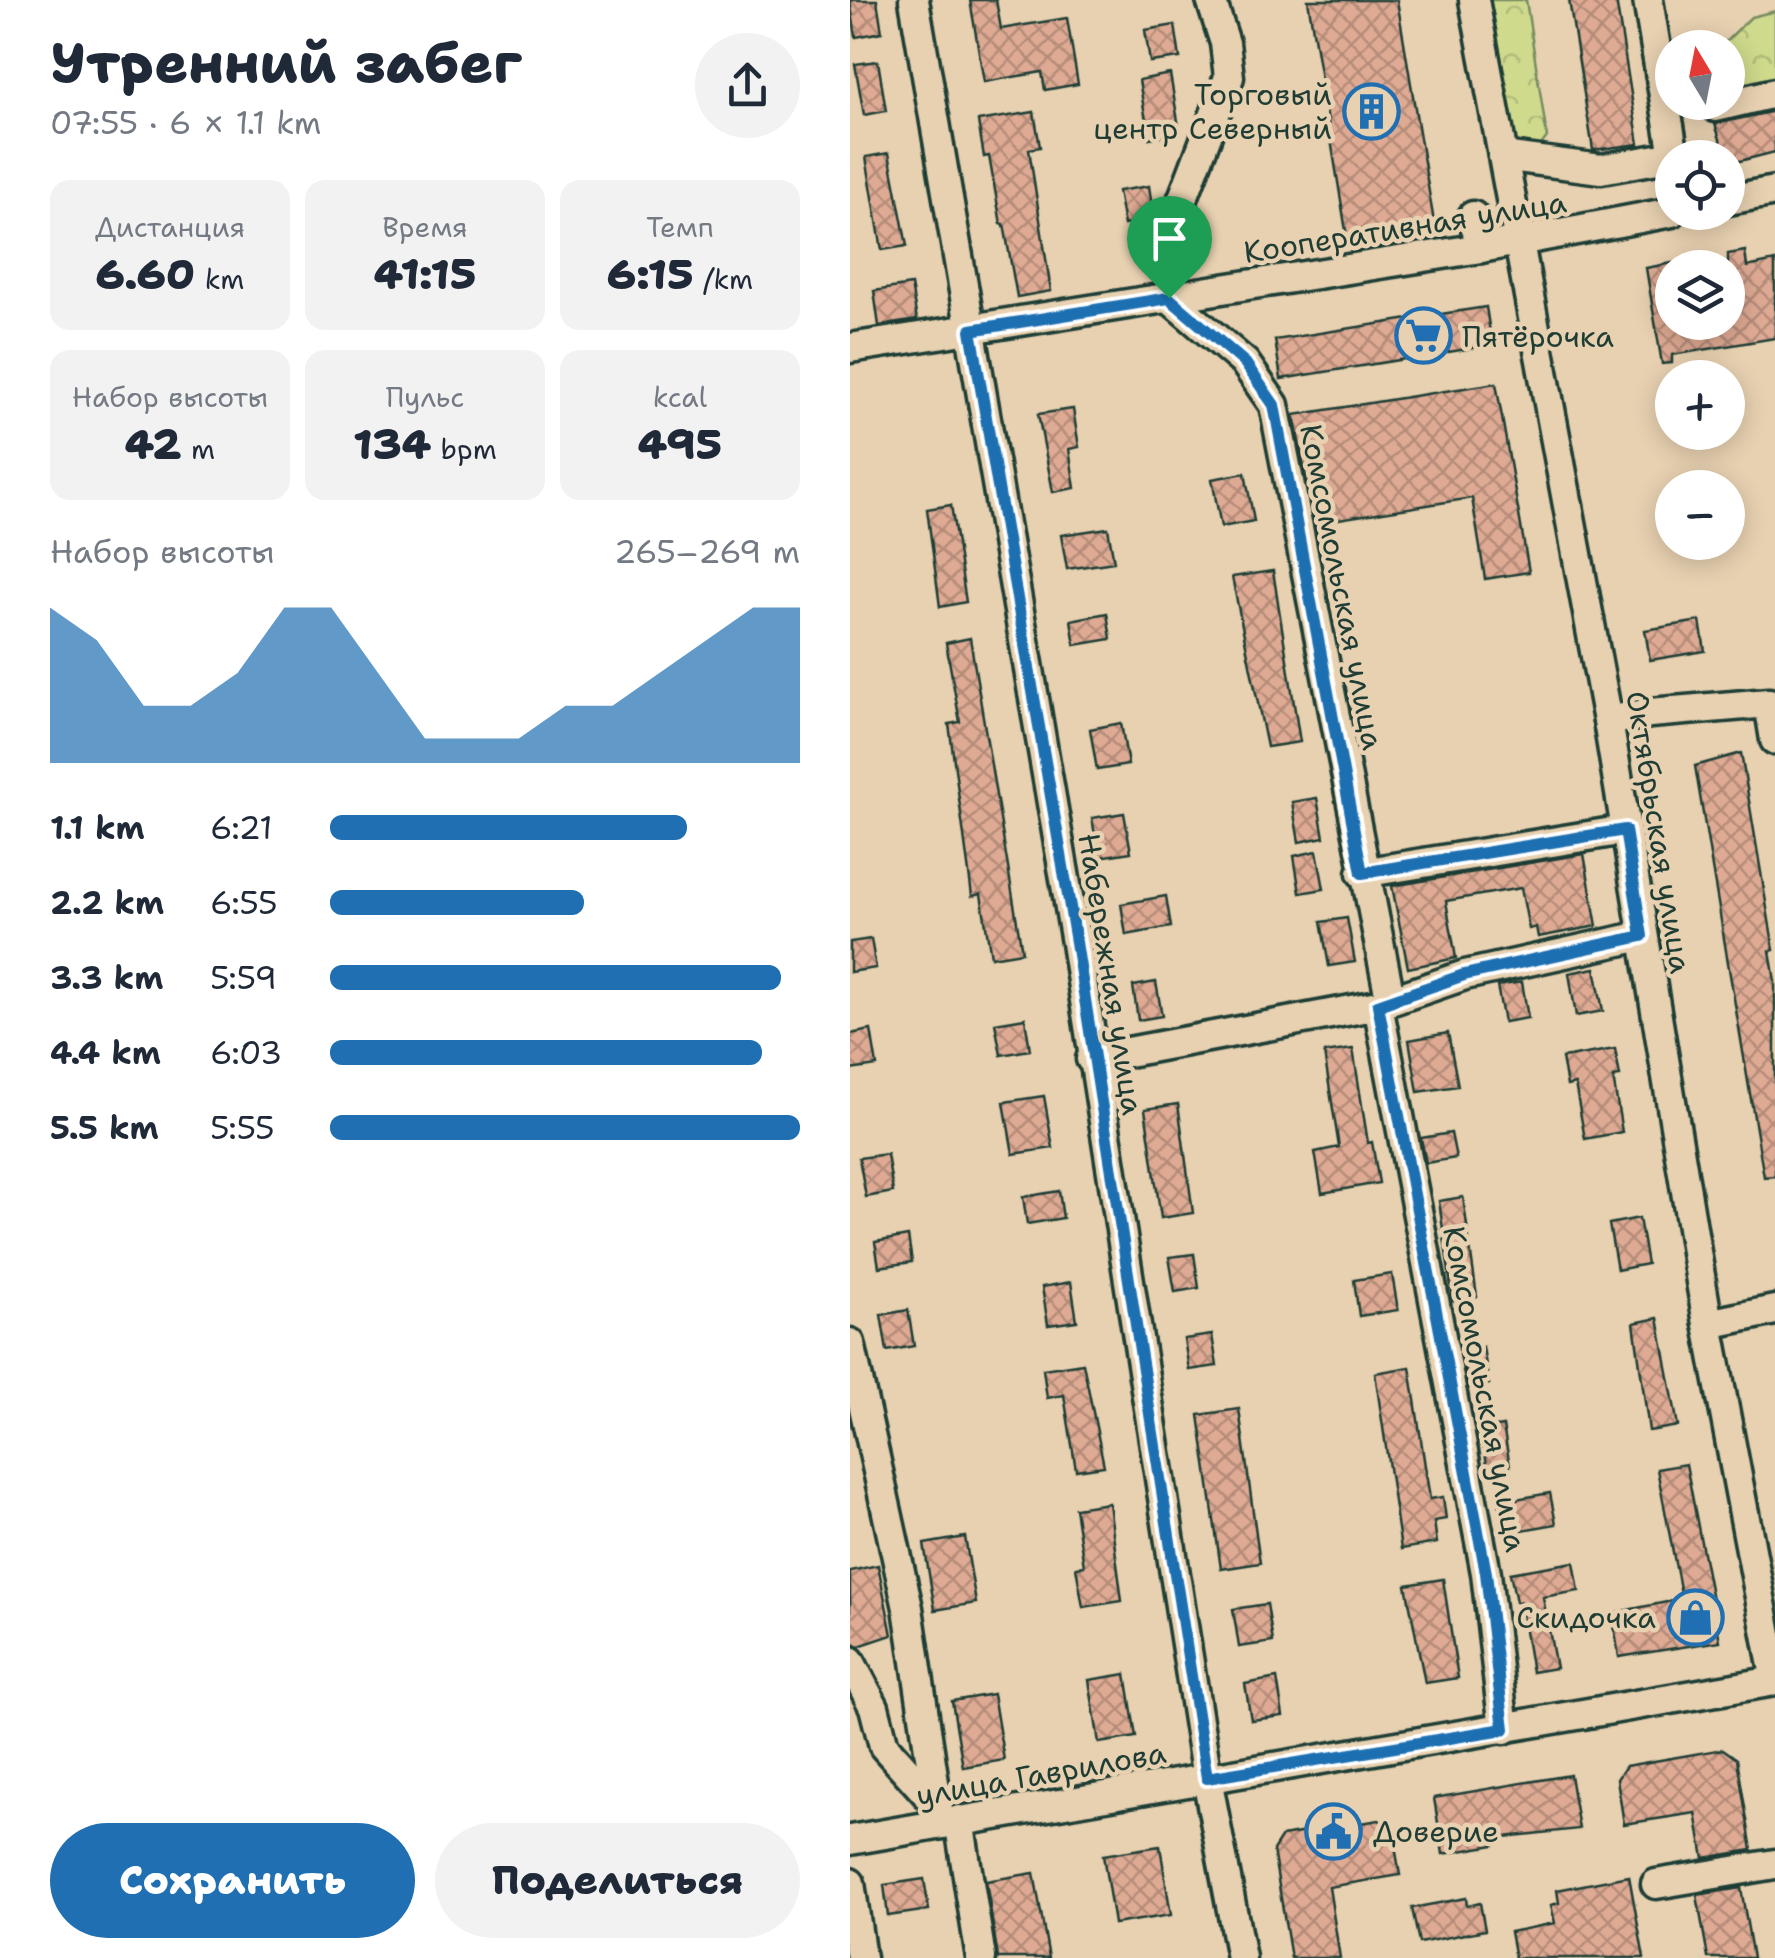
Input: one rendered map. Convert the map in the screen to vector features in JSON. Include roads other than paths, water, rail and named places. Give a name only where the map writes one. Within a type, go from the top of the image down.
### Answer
[{"type":"street","name":"Набережная улица","points":[[914,0],[1076,942],[1091,1059],[1207,1778],[1241,1958]]},
{"type":"street","name":"Октябрьская улица","points":[[1474,0],[1522,241],[1608,722],[1708,1324],[1775,1679]]},
{"type":"street","points":[[1503,156],[1602,169],[1674,156],[1648,0]]},
{"type":"street","points":[[1169,298],[1183,198],[1229,78],[1218,1]]},
{"type":"street","points":[[1745,100],[1775,93]]},
{"type":"street","points":[[1745,197],[1775,191]]},
{"type":"street","name":"Кооперативная улица","points":[[850,348],[1481,248],[1655,215]]},
{"type":"street","points":[[1473,216],[1481,248]]},
{"type":"street","name":"Комсомольская улица","points":[[1169,298],[1245,363],[1274,405],[1362,873],[1486,1573],[1504,1729]]},
{"type":"street","points":[[1608,722],[1650,712],[1772,703],[1775,740]]},
{"type":"street","points":[[1362,873],[1625,830]]},
{"type":"street","points":[[1091,1059],[1384,1002],[1464,975],[1642,936]]},
{"type":"street","points":[[1708,1324],[1775,1310]]},
{"type":"street","points":[[850,1342],[908,1608],[946,1817],[981,1958]]},
{"type":"street","points":[[850,1661],[874,1707],[884,1746],[946,1817]]},
{"type":"street","name":"улица Гаврилова","points":[[850,1840],[946,1817],[1504,1729],[1775,1679]]},
{"type":"street","points":[[1656,1884],[1775,1864]]},
{"type":"street","points":[[850,1883],[861,1958]]},
{"type":"place","name":"Торговый центр Северный","points":[[1371,111]]},
{"type":"place","name":"Пятёрочка","points":[[1423,336]]},
{"type":"place","name":"Скидочка","points":[[1695,1617]]},
{"type":"place","name":"Доверие","points":[[1334,1831]]}]
